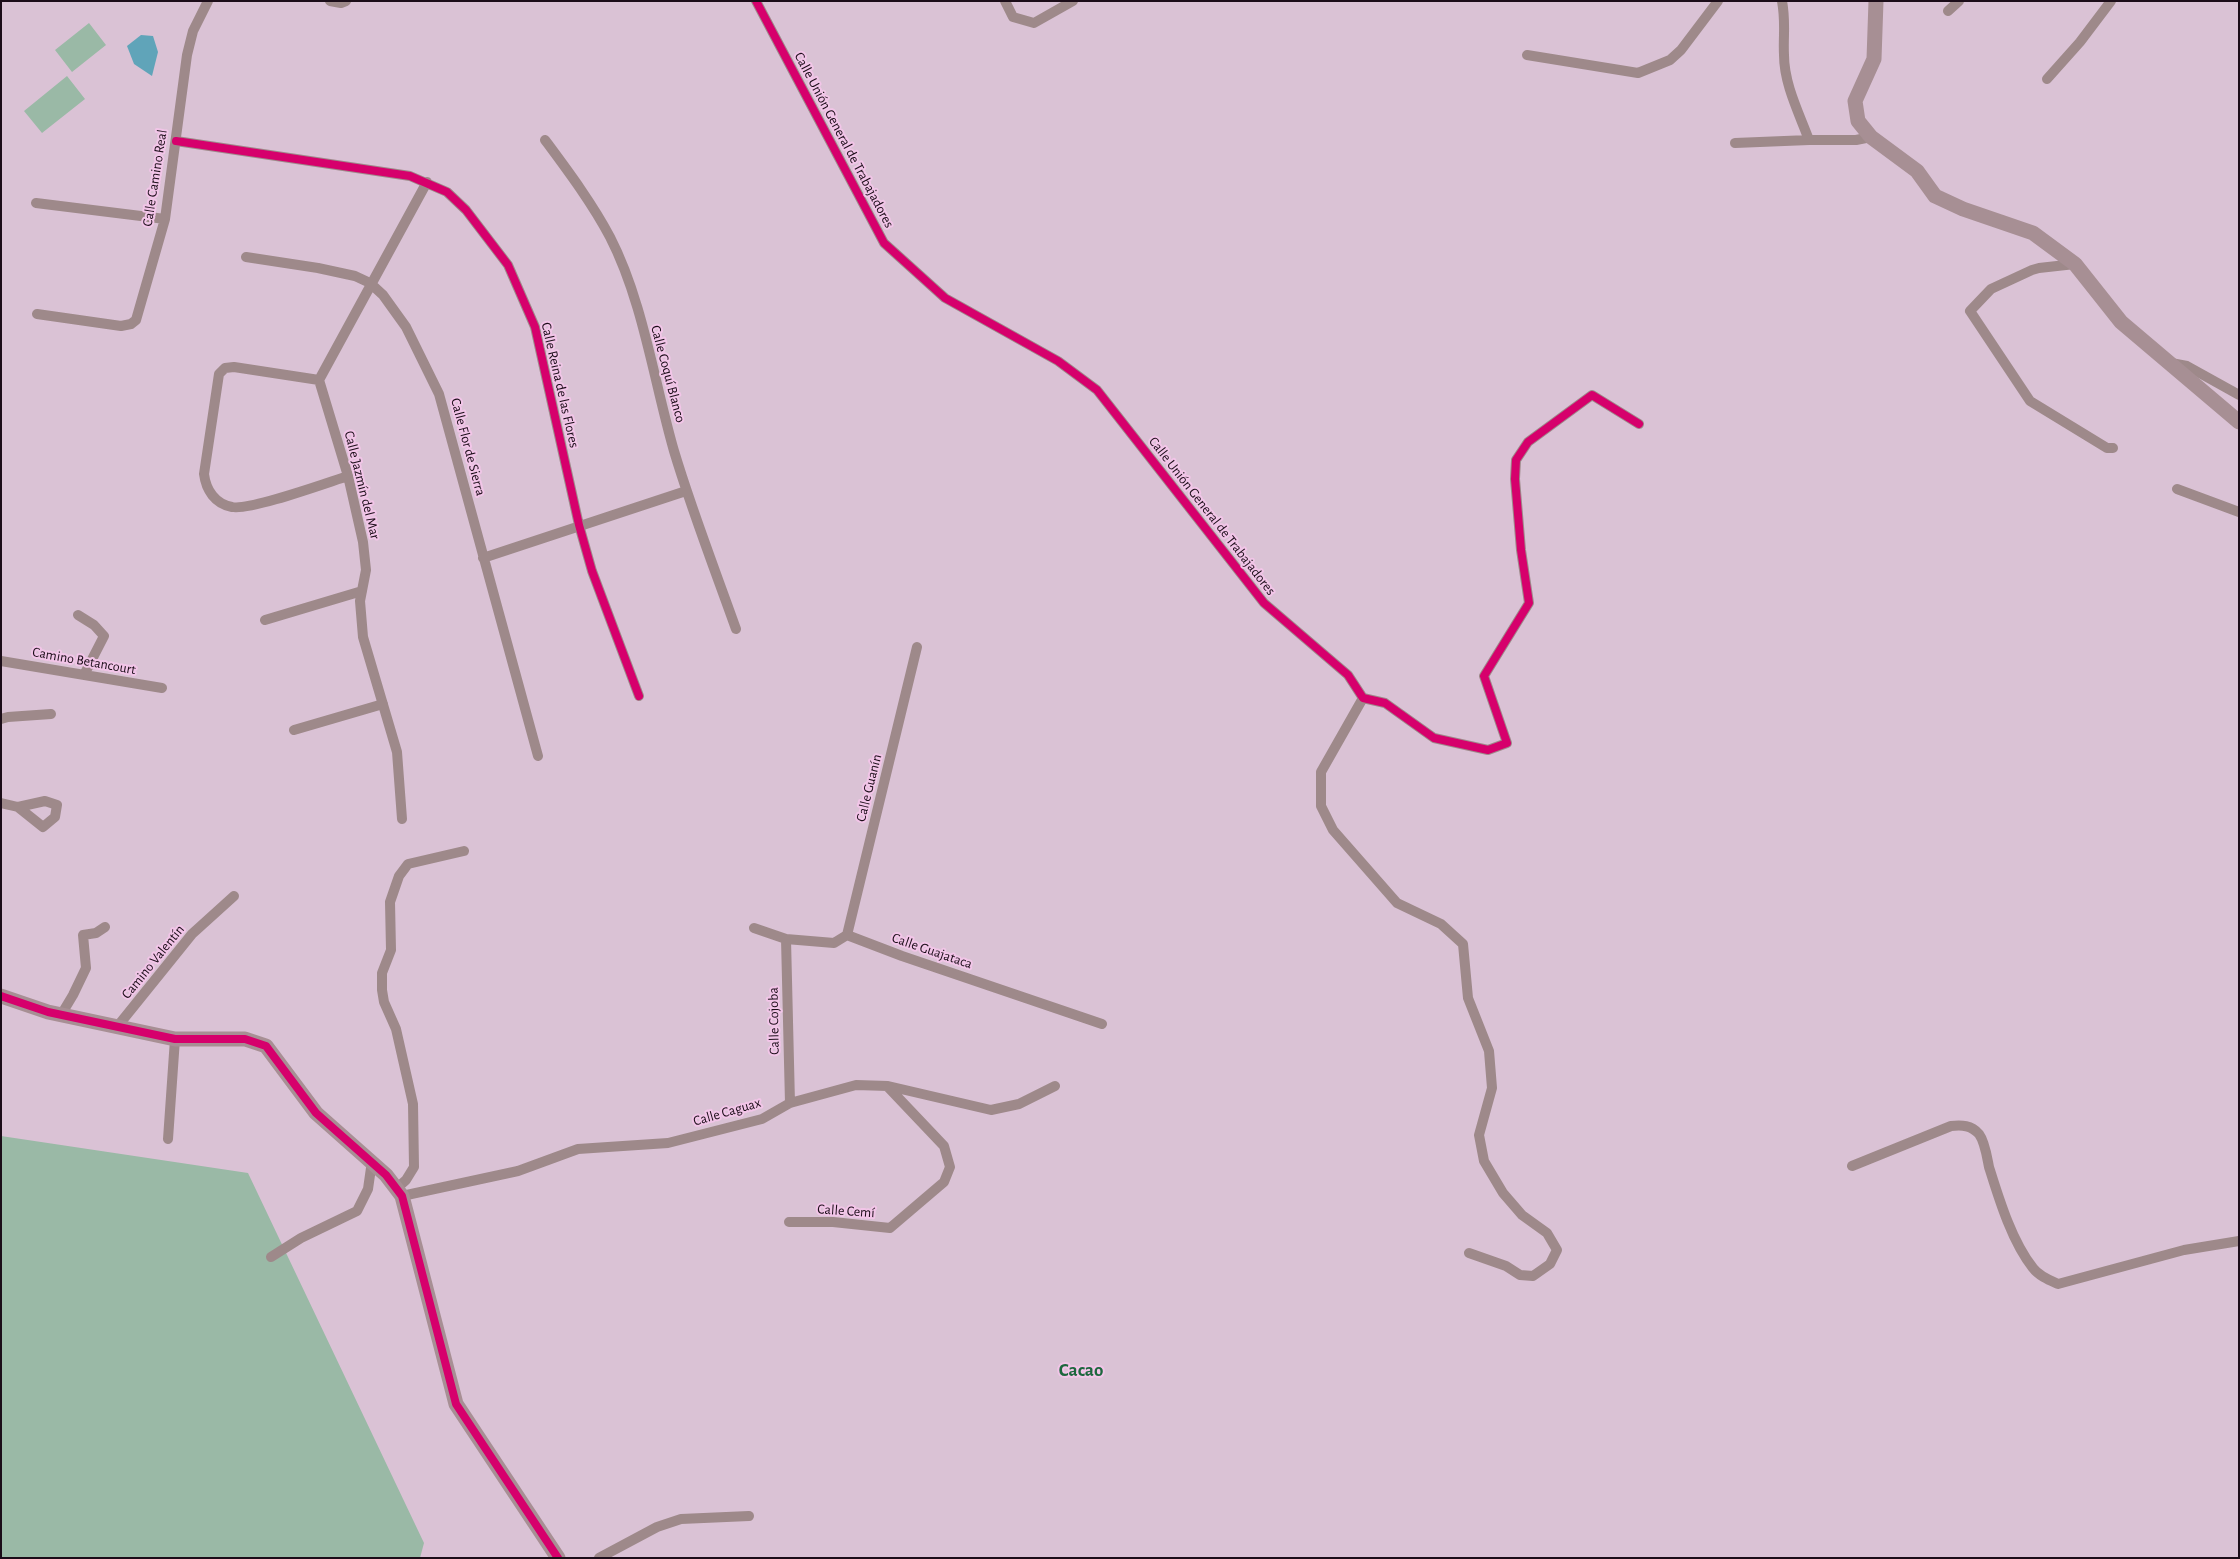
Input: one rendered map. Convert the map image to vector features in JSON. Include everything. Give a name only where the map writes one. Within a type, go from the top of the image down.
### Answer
[{"type":"street","name":"Calle Camino Real","points":[[37,314],[121,326],[131,324],[136,320],[165,219],[187,55],[193,31],[208,1]]},
{"type":"street","points":[[330,1],[342,3],[346,1]]},
{"type":"street","name":"Calle Unión General de Trabajadores","points":[[756,1],[884,243],[945,298],[1058,361],[1097,390],[1264,603],[1348,675],[1363,698]]},
{"type":"street","points":[[1005,1],[1013,17],[1034,23],[1072,1]]},
{"type":"street","points":[[1527,55],[1638,73],[1670,60],[1681,50],[1718,1]]},
{"type":"street","points":[[1782,1],[1786,22],[1784,56],[1788,78],[1810,140]]},
{"type":"street","points":[[1876,1],[1874,59],[1855,100],[1858,122],[1871,137],[1917,171],[1935,196],[1963,209],[2032,233],[2075,264],[2120,322],[2239,422]]},
{"type":"street","points":[[1948,12],[1960,1]]},
{"type":"street","points":[[2047,79],[2080,42],[2110,1]]},
{"type":"street","points":[[1735,143],[1856,140],[1871,137]]},
{"type":"street","name":"Calle Reina de las Flores","points":[[176,140],[410,176],[447,192],[466,210],[508,265],[535,327],[579,525],[592,571],[639,696]]},
{"type":"street","name":"Calle Coquí Blanco","points":[[545,140],[589,202],[610,238],[624,270],[649,351],[661,404],[686,491],[736,630]]},
{"type":"street","points":[[348,476],[261,503],[233,508],[212,496],[206,485],[204,474],[219,374],[226,368],[234,367],[318,380],[427,182]]},
{"type":"street","points":[[36,204],[165,219]]},
{"type":"street","name":"Calle Flor de Sierra","points":[[246,257],[355,276],[370,283],[383,295],[406,327],[439,394],[538,756]]},
{"type":"street","points":[[2075,264],[2039,268],[2000,285],[1992,289],[1970,311],[2030,401],[2107,448],[2113,448]]},
{"type":"street","points":[[2168,363],[2187,366],[2239,395]]},
{"type":"street","name":"Calle Jazmín del Mar","points":[[318,380],[348,476],[363,542],[366,570],[360,601],[363,637],[397,752],[402,818]]},
{"type":"street","points":[[1469,1253],[1506,1266],[1520,1275],[1533,1276],[1550,1264],[1557,1250],[1547,1233],[1522,1216],[1503,1193],[1484,1161],[1479,1135],[1492,1088],[1489,1051],[1468,998],[1462,944],[1442,924],[1397,903],[1333,830],[1321,806],[1321,772],[1363,698],[1385,703],[1434,738],[1488,750],[1507,743],[1484,676],[1529,603],[1520,541],[1515,479],[1516,460],[1528,442],[1592,395],[1639,424]]},
{"type":"street","points":[[2177,489],[2239,512]]},
{"type":"street","points":[[483,558],[686,491]]},
{"type":"street","points":[[265,620],[362,591]]},
{"type":"street","points":[[78,615],[94,625],[104,636],[84,675]]},
{"type":"street","name":"Calle Guanín","points":[[847,934],[917,647]]},
{"type":"street","name":"Camino Betancourt","points":[[1,661],[162,688]]},
{"type":"street","points":[[294,730],[383,704]]},
{"type":"street","points":[[1,719],[8,716],[51,714]]},
{"type":"street","points":[[1,803],[18,807]]},
{"type":"street","points":[[400,1192],[414,1167],[414,1104],[396,1029],[384,1002],[382,990],[382,974],[391,950],[390,902],[399,876],[408,864],[464,851]]},
{"type":"street","name":"Camino Valentín","points":[[117,1027],[192,934],[234,896]]},
{"type":"street","points":[[61,1015],[74,995],[86,968],[83,935],[96,933],[105,927]]},
{"type":"street","points":[[754,928],[786,939],[834,943],[847,934]]},
{"type":"street","name":"Calle Guajataca","points":[[847,934],[902,956],[1102,1024]]},
{"type":"street","name":"Calle Cojoba","points":[[786,939],[790,1103]]},
{"type":"street","points":[[1,996],[61,1015],[175,1039],[245,1039],[266,1046],[316,1113],[372,1161],[400,1192],[456,1404],[558,1558]]},
{"type":"street","points":[[168,1139],[175,1039]]},
{"type":"street","name":"Calle Caguax","points":[[400,1192],[518,1171],[578,1149],[668,1143],[762,1119],[790,1103],[856,1085],[888,1086],[991,1110],[1019,1104],[1055,1086]]},
{"type":"street","name":"Calle Cemí","points":[[789,1222],[833,1222],[890,1228],[944,1182],[950,1166],[944,1146],[888,1086]]},
{"type":"street","points":[[1852,1166],[1952,1126],[1964,1124],[1973,1129],[1980,1135],[1996,1187],[2019,1247],[2034,1270],[2046,1279],[2058,1284],[2184,1250],[2239,1241]]},
{"type":"street","points":[[271,1257],[302,1238],[357,1211],[368,1188],[372,1161]]},
{"type":"street","points":[[599,1558],[657,1527],[681,1519],[749,1516]]},
{"type":"green space","points":[[89,23],[106,45],[72,72],[55,50]]},
{"type":"green space","points":[[67,76],[85,99],[42,133],[24,111]]},
{"type":"green space","points":[[1,1136],[248,1173],[424,1543],[420,1558],[1,1558]]},
{"type":"water","points":[[141,35],[153,36],[158,52],[152,76],[134,64],[127,46]]},
{"type":"cycle path","points":[[756,1],[884,243],[945,298],[1058,361],[1097,390],[1264,603],[1348,675],[1363,698],[1385,703],[1434,738],[1488,750],[1507,743],[1484,676],[1529,603],[1521,550],[1515,479],[1516,460],[1528,442],[1592,395],[1639,424]]},
{"type":"cycle path","points":[[176,141],[410,176],[447,192],[466,210],[508,265],[535,327],[579,525],[592,571],[639,696]]},
{"type":"cycle path","points":[[1,996],[48,1012],[175,1039],[245,1039],[266,1046],[316,1113],[386,1175],[402,1196],[456,1404],[558,1558]]},
{"type":"district","name":"Cacao","points":[[1081,1370]]}]
